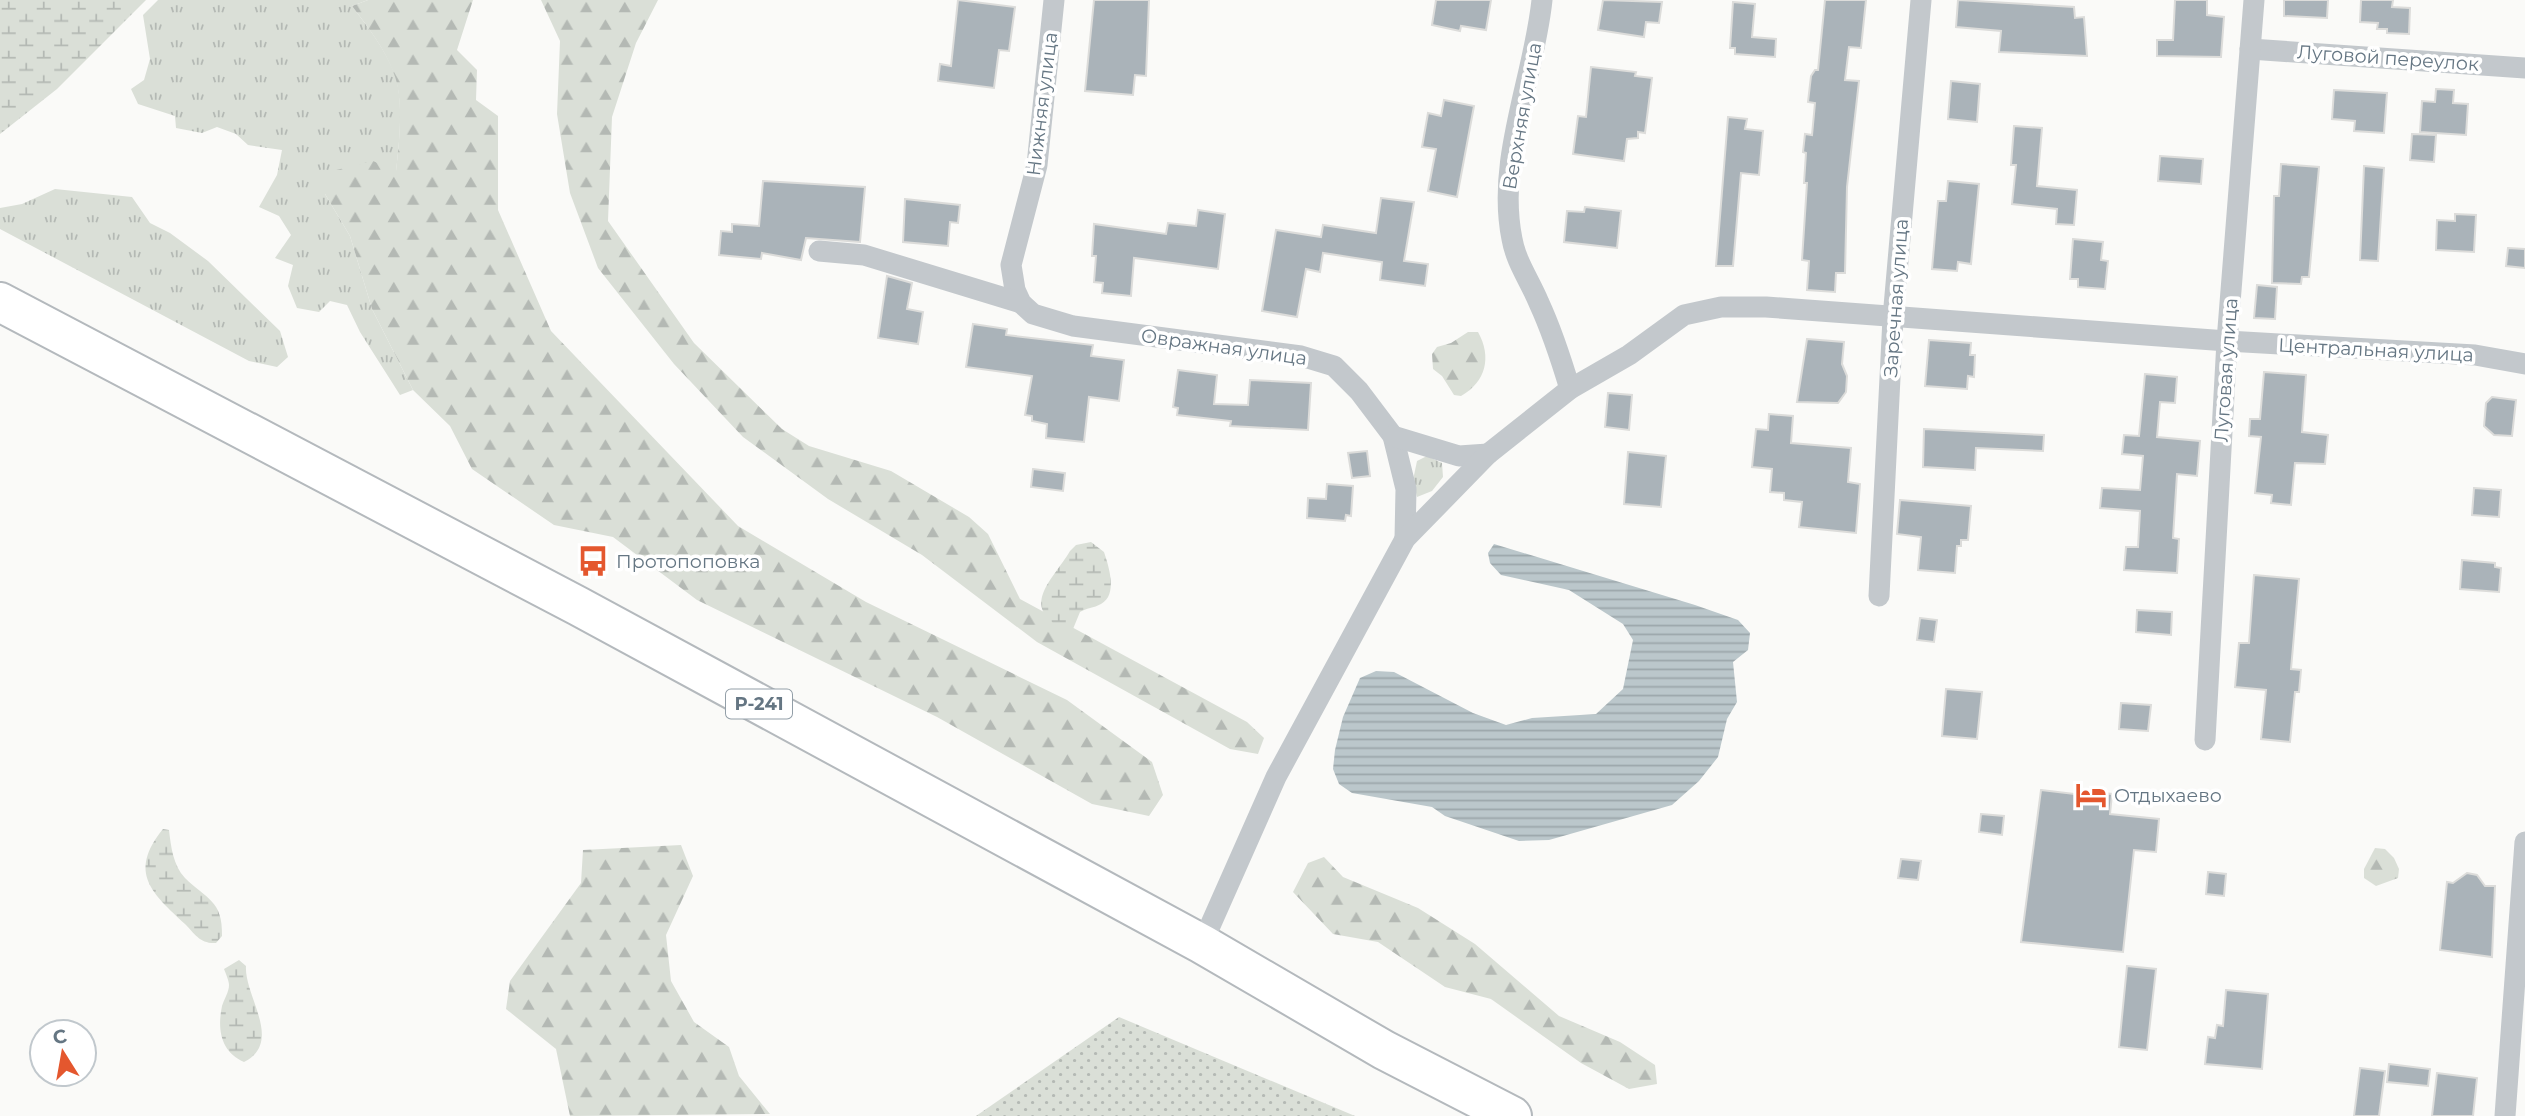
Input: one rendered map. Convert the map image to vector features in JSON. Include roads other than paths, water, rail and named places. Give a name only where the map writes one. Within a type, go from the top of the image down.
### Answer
[{"type":"highway","name":"Р-241","points":[[0,302],[578,606],[1202,944],[1384,1049],[1512,1116]]},
{"type":"street","name":"Нижняя улица","points":[[1018,296],[1011,265],[1037,165],[1054,0]]},
{"type":"street","name":"Верхняя улица","points":[[1542,0],[1515,142],[1507,206],[1512,240],[1522,270],[1556,340],[1570,389]]},
{"type":"street","name":"Заречная улица","points":[[1879,596],[1893,318],[1921,0]]},
{"type":"street","name":"Луговая улица","points":[[2205,740],[2227,341],[2254,0]]},
{"type":"street","name":"Луговой переулок","points":[[2250,49],[2525,68]]},
{"type":"street","name":"Овражная улица","points":[[819,251],[864,255],[1018,296],[1033,314],[1073,326],[1301,356],[1334,366],[1359,391],[1392,436],[1406,489],[1405,539]]},
{"type":"street","name":"Центральная улица","points":[[1405,539],[1488,454],[1570,389],[1629,355],[1684,314],[1721,307],[1766,307],[2227,341],[2475,355],[2525,364]]},
{"type":"street","points":[[1392,436],[1459,456],[1488,454]]},
{"type":"street","points":[[1202,944],[1276,778],[1405,539]]},
{"type":"street","points":[[2505,1116],[2525,842]]},
{"type":"place","name":"Протопоповка","points":[[593,561]]},
{"type":"place","name":"Отдыхаево","points":[[2091,795]]}]
